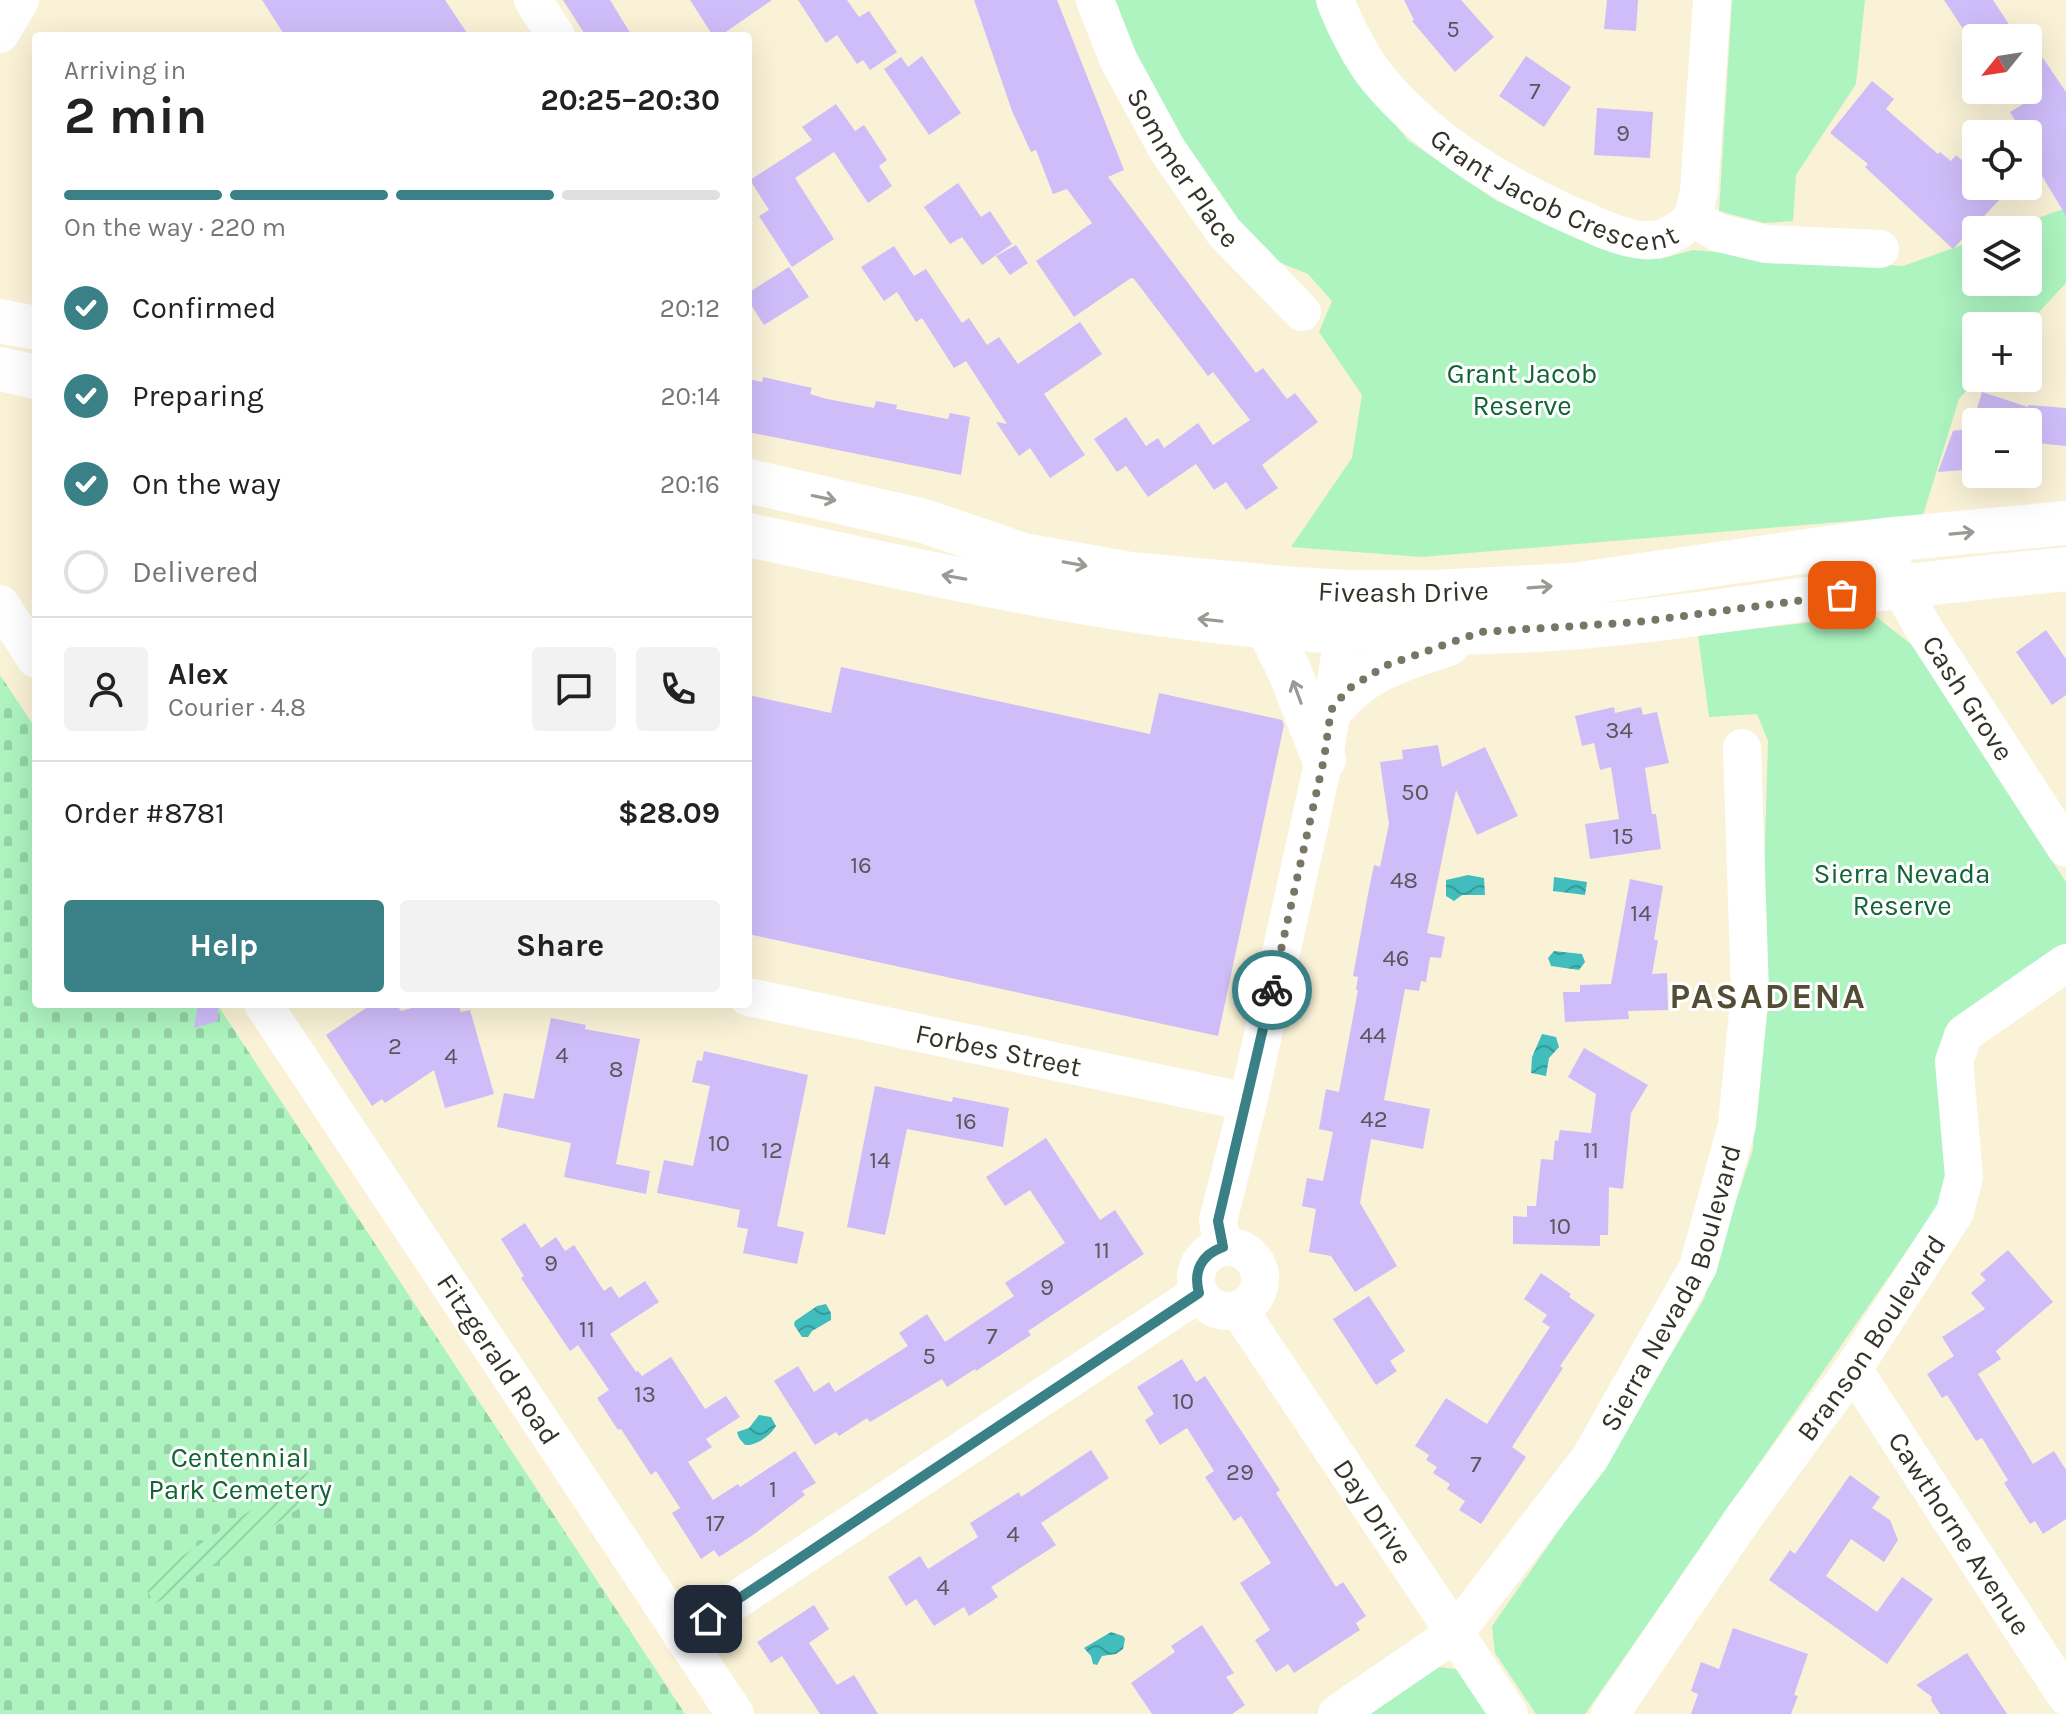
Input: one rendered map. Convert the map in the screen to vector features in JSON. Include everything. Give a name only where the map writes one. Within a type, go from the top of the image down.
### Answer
[{"type":"main road","points":[[0,321],[32,327]]},
{"type":"main road","points":[[0,369],[32,376]]},
{"type":"main road","name":"Fiveash Drive","points":[[752,482],[924,521],[1023,555],[1481,632],[1638,622],[1900,587],[2066,569]]},
{"type":"main road","name":"Fiveash Drive","points":[[752,536],[931,573],[1161,615],[1267,626],[1435,592],[1573,585],[1884,540],[2066,523]]},
{"type":"main road","points":[[1267,626],[1289,670],[1324,759]]},
{"type":"main road","points":[[1331,710],[1348,689],[1387,665],[1481,632]]},
{"type":"street","points":[[0,34],[20,0]]},
{"type":"street","points":[[533,0],[553,32]]},
{"type":"street","name":"Sommer Place","points":[[1095,0],[1118,59],[1167,149],[1224,232],[1302,312]]},
{"type":"street","name":"Grant Jacob Crescent","points":[[1335,0],[1376,78],[1423,127],[1527,196],[1611,232],[1650,240],[1677,233],[1693,218],[1719,233],[1766,244],[1880,249]]},
{"type":"street","points":[[1693,218],[1699,191],[1712,0]]},
{"type":"street","name":"Cash Grove","points":[[1884,540],[1900,587],[1924,629],[2066,848]]},
{"type":"street","points":[[13,609],[32,650]]},
{"type":"street","points":[[1223,1247],[1218,1221],[1248,1102],[1324,759],[1347,611]]},
{"type":"street","name":"Sierra Nevada Boulevard","points":[[1337,1714],[1455,1633],[1590,1458],[1698,1267],[1737,1125],[1750,993],[1742,748]]},
{"type":"street","name":"Branson Boulevard","points":[[1610,1714],[1744,1517],[1853,1369],[1955,1212],[1964,1177],[1954,1061],[1964,1034],[2066,963]]},
{"type":"street","name":"Forbes Street","points":[[752,998],[1248,1102]]},
{"type":"street","name":"Fitzgerald Road","points":[[270,1008],[735,1714]]},
{"type":"street","points":[[1223,1247],[1243,1251],[1258,1266],[1259,1287],[1255,1297],[1239,1310],[1220,1310],[1204,1301],[1199,1293],[1197,1273],[1200,1264],[1213,1251],[1223,1247]]},
{"type":"street","points":[[682,1636],[1199,1293]]},
{"type":"street","name":"Day Drive","points":[[1239,1310],[1509,1714]]},
{"type":"street","name":"Cawthorne Avenue","points":[[1853,1369],[2063,1685]]},
{"type":"green space","name":"Grant Jacob Reserve","points":[[1108,0],[1319,0],[1366,89],[1408,140],[1497,201],[1598,248],[1660,259],[1693,250],[1903,266],[1962,245],[1962,296],[2042,296],[2042,217],[2066,208],[2066,283],[2039,312],[1962,312],[1962,392],[1965,392],[1959,399],[1923,515],[1421,557],[1291,547],[1352,458],[1362,395],[1319,332],[1332,301],[1308,274],[1264,256],[1214,196],[1143,82]]},
{"type":"green space","points":[[1732,0],[1865,0],[1856,84],[1796,175],[1793,221],[1764,223],[1719,211]]},
{"type":"green space","name":"Sierra Nevada Reserve","points":[[1874,615],[1912,645],[2066,882],[2066,945],[1945,1028],[1938,1054],[1946,1174],[1938,1206],[1585,1714],[1536,1714],[1495,1653],[1492,1626],[1608,1460],[1704,1299],[1753,1149],[1768,741],[1757,714],[1709,717],[1698,635]]},
{"type":"green space","name":"Centennial Park Cemetery","points":[[0,675],[32,723],[32,1008],[220,1008],[685,1714],[0,1714]]},
{"type":"green space","points":[[308,1472],[322,1493],[155,1604],[142,1583]]},
{"type":"green space","points":[[1438,1667],[1456,1669],[1487,1714],[1361,1714]]},
{"type":"water","points":[[1468,875],[1484,878],[1485,895],[1462,895],[1454,901],[1446,896],[1446,880]]},
{"type":"water","points":[[1554,877],[1587,882],[1585,895],[1553,891]]},
{"type":"water","points":[[1554,951],[1582,954],[1585,962],[1579,970],[1551,966],[1548,958]]},
{"type":"water","points":[[1542,1034],[1556,1037],[1559,1047],[1549,1058],[1546,1076],[1531,1073],[1532,1057]]},
{"type":"water","points":[[826,1304],[831,1320],[812,1331],[808,1337],[802,1337],[794,1325],[795,1321],[817,1306]]},
{"type":"water","points":[[759,1415],[771,1417],[776,1426],[763,1439],[745,1445],[737,1432],[749,1428]]},
{"type":"water","points":[[1111,1632],[1123,1636],[1123,1649],[1116,1654],[1102,1656],[1097,1665],[1093,1664],[1084,1648]]},
{"type":"building","points":[[262,0],[445,0],[466,32],[282,32]]},
{"type":"building","points":[[563,0],[610,0],[630,32],[583,32]]},
{"type":"building","points":[[690,0],[772,0],[726,32],[710,32]]},
{"type":"building","points":[[798,0],[847,0],[859,17],[869,11],[897,52],[870,70],[863,60],[857,64],[837,35],[826,43]]},
{"type":"building","points":[[974,0],[1057,0],[1124,170],[1108,177],[1256,373],[1263,368],[1287,399],[1295,393],[1318,422],[1262,465],[1278,488],[1246,510],[1226,482],[1214,490],[1196,464],[1148,497],[1126,466],[1117,472],[1094,439],[1126,417],[1146,446],[1158,438],[1164,448],[1198,423],[1213,445],[1250,420],[1213,372],[1208,376],[1134,279],[1131,278],[1074,317],[1036,261],[1092,223],[1067,189],[1053,194],[1036,150],[1031,152],[1012,111]]},
{"type":"building","points":[[1404,0],[1461,0],[1494,37],[1455,72],[1412,21]]},
{"type":"building","points":[[1607,0],[1638,0],[1636,31],[1604,29]]},
{"type":"building","points":[[1944,0],[1993,0],[2009,24],[1962,24],[1962,27]]},
{"type":"building","points":[[922,56],[961,113],[929,135],[884,69],[901,57],[908,67]]},
{"type":"building","points":[[1526,56],[1571,87],[1544,127],[1499,96]]},
{"type":"building","points":[[2042,57],[2066,92],[2066,216],[2042,176],[2042,120],[2015,120],[2010,112],[2023,104],[2042,104]]},
{"type":"building","points":[[1872,81],[1894,99],[1886,109],[1938,154],[1940,152],[1951,161],[1956,155],[1962,160],[1962,200],[1999,200],[1984,216],[1962,216],[1962,239],[1953,249],[1865,167],[1868,164],[1830,133]]},
{"type":"building","points":[[836,104],[855,131],[864,125],[887,160],[879,166],[892,186],[868,203],[834,152],[795,178],[834,239],[792,267],[759,216],[769,210],[752,179],[812,140],[802,127]]},
{"type":"building","points":[[1597,108],[1653,112],[1650,158],[1594,155]]},
{"type":"building","points":[[958,183],[981,217],[990,211],[1012,244],[982,265],[962,237],[950,244],[924,207]]},
{"type":"building","points":[[1016,245],[1028,263],[1010,275],[996,256]]},
{"type":"building","points":[[894,246],[914,276],[926,269],[962,323],[969,318],[987,345],[999,337],[1018,364],[1080,322],[1102,354],[1044,394],[1085,455],[1050,478],[1030,448],[1019,456],[996,422],[1007,424],[966,361],[954,368],[922,318],[916,322],[897,292],[884,301],[861,267]]},
{"type":"building","points":[[789,267],[809,297],[764,325],[752,306],[752,290]]},
{"type":"building","points":[[763,377],[812,388],[810,394],[874,408],[876,401],[897,405],[896,409],[948,419],[950,413],[970,417],[961,475],[752,433],[752,380],[762,382]]},
{"type":"building","points":[[1982,392],[2028,407],[2066,408],[2066,446],[2042,443],[2042,408],[1977,408]]},
{"type":"building","points":[[1962,430],[1962,470],[1938,472],[1953,431]]},
{"type":"building","points":[[2046,630],[2066,659],[2066,695],[2052,705],[2016,652]]},
{"type":"building","points":[[841,667],[1150,734],[1159,693],[1282,720],[1284,725],[1218,1036],[752,935],[752,696],[831,713]]},
{"type":"building","points":[[1614,707],[1615,713],[1641,707],[1643,715],[1657,712],[1669,763],[1645,768],[1661,849],[1590,859],[1585,824],[1619,819],[1611,767],[1600,770],[1594,743],[1582,746],[1575,716]]},
{"type":"building","points":[[1438,745],[1442,767],[1485,747],[1518,816],[1477,835],[1456,790],[1427,933],[1445,937],[1441,958],[1430,957],[1426,982],[1421,981],[1419,991],[1405,989],[1384,1100],[1430,1109],[1423,1149],[1371,1139],[1360,1203],[1397,1266],[1355,1292],[1331,1256],[1309,1252],[1316,1209],[1302,1206],[1307,1178],[1323,1181],[1333,1132],[1319,1129],[1326,1089],[1339,1092],[1358,990],[1358,977],[1353,976],[1368,894],[1374,865],[1380,867],[1389,824],[1380,762],[1403,759],[1402,750]]},
{"type":"building","points":[[1630,879],[1663,886],[1652,974],[1667,973],[1668,1010],[1628,1011],[1629,1019],[1565,1022],[1563,992],[1580,992],[1580,985],[1611,984]]},
{"type":"building","points":[[197,1008],[218,1008],[218,1021],[194,1028]]},
{"type":"building","points":[[366,1008],[470,1010],[494,1094],[445,1108],[434,1070],[385,1103],[382,1099],[372,1106],[326,1035]]},
{"type":"building","points":[[551,1018],[586,1025],[585,1029],[640,1039],[616,1164],[650,1171],[646,1194],[564,1177],[571,1143],[497,1127],[504,1093],[534,1099]]},
{"type":"building","points":[[1584,1048],[1648,1085],[1631,1113],[1623,1189],[1609,1187],[1608,1235],[1600,1235],[1600,1246],[1513,1244],[1513,1216],[1527,1217],[1527,1206],[1536,1206],[1541,1159],[1553,1160],[1555,1140],[1558,1141],[1560,1130],[1591,1133],[1596,1094],[1568,1077]]},
{"type":"building","points":[[704,1051],[808,1075],[777,1226],[804,1232],[797,1264],[743,1253],[748,1229],[737,1227],[740,1210],[657,1193],[664,1160],[693,1166],[710,1086],[692,1082],[697,1060],[702,1061]]},
{"type":"building","points":[[875,1086],[952,1102],[953,1097],[1009,1108],[1003,1147],[907,1129],[885,1235],[847,1227]]},
{"type":"building","points":[[1046,1138],[1100,1220],[1115,1210],[1144,1254],[1028,1331],[1031,1335],[976,1371],[947,1387],[942,1379],[870,1422],[867,1418],[839,1436],[836,1432],[815,1445],[774,1381],[798,1366],[814,1392],[829,1382],[835,1392],[908,1346],[899,1333],[927,1314],[945,1342],[1014,1296],[1005,1283],[1065,1243],[1030,1190],[1005,1206],[986,1177]]},
{"type":"building","points":[[525,1223],[541,1248],[556,1237],[565,1251],[574,1245],[604,1291],[611,1286],[619,1298],[645,1281],[659,1302],[610,1334],[636,1372],[642,1376],[671,1357],[705,1409],[726,1396],[740,1417],[706,1439],[712,1447],[688,1462],[713,1500],[738,1484],[740,1487],[795,1451],[816,1483],[802,1491],[805,1495],[719,1557],[714,1550],[701,1559],[672,1513],[680,1508],[656,1471],[651,1475],[597,1398],[609,1390],[578,1345],[570,1351],[521,1278],[524,1276],[501,1239]]},
{"type":"building","points":[[2008,1250],[2053,1302],[1996,1351],[2001,1359],[1978,1374],[2033,1464],[2054,1451],[2066,1470],[2066,1519],[2043,1534],[2035,1521],[2030,1524],[2004,1483],[2008,1480],[1982,1438],[1976,1441],[1947,1395],[1942,1398],[1927,1374],[1954,1356],[1942,1337],[1985,1309],[1971,1293],[1986,1280],[1980,1274]]},
{"type":"building","points":[[1541,1273],[1595,1315],[1560,1366],[1563,1368],[1512,1447],[1526,1457],[1481,1524],[1459,1510],[1465,1501],[1447,1489],[1450,1484],[1433,1473],[1437,1467],[1426,1460],[1429,1455],[1415,1446],[1446,1398],[1487,1424],[1550,1327],[1542,1322],[1547,1315],[1524,1299]]},
{"type":"building","points":[[1369,1296],[1405,1351],[1390,1361],[1397,1371],[1376,1385],[1333,1319]]},
{"type":"building","points":[[1182,1359],[1196,1382],[1205,1376],[1280,1490],[1276,1493],[1336,1587],[1343,1582],[1366,1616],[1356,1623],[1360,1630],[1294,1673],[1288,1664],[1276,1672],[1255,1640],[1270,1630],[1240,1583],[1271,1563],[1241,1516],[1234,1521],[1205,1477],[1214,1471],[1187,1428],[1160,1445],[1145,1420],[1154,1414],[1137,1387]]},
{"type":"building","points":[[1091,1450],[1109,1478],[1041,1523],[1056,1545],[991,1587],[998,1597],[969,1616],[964,1607],[934,1626],[916,1599],[906,1606],[888,1577],[920,1556],[928,1569],[978,1537],[970,1523],[1019,1492],[1021,1497]]},
{"type":"building","points":[[1850,1475],[1880,1497],[1872,1508],[1890,1520],[1898,1540],[1884,1562],[1851,1539],[1826,1576],[1877,1612],[1902,1577],[1933,1599],[1887,1664],[1769,1580],[1790,1550],[1795,1554]]},
{"type":"building","points":[[814,1605],[829,1629],[809,1643],[837,1685],[854,1675],[878,1714],[820,1714],[782,1656],[771,1663],[757,1642]]},
{"type":"building","points":[[1202,1625],[1234,1673],[1226,1677],[1245,1705],[1232,1714],[1152,1714],[1131,1683],[1175,1652],[1171,1646]]},
{"type":"building","points":[[1733,1628],[1808,1654],[1791,1714],[1691,1714],[1698,1694],[1691,1691],[1701,1662],[1719,1669]]},
{"type":"building","points":[[1967,1653],[2007,1714],[1940,1714],[1932,1697],[1916,1685]]},
{"type":"way so far","points":[[1272,990],[1324,759],[1331,710],[1348,689],[1387,665],[1481,632],[1638,622],[1842,595]]},
{"type":"district","name":"PASADENA","points":[[1768,995]]},
{"type":"route","points":[[708,1619],[1199,1293],[1196,1283],[1200,1264],[1206,1256],[1223,1247],[1218,1221],[1272,990]]}]
